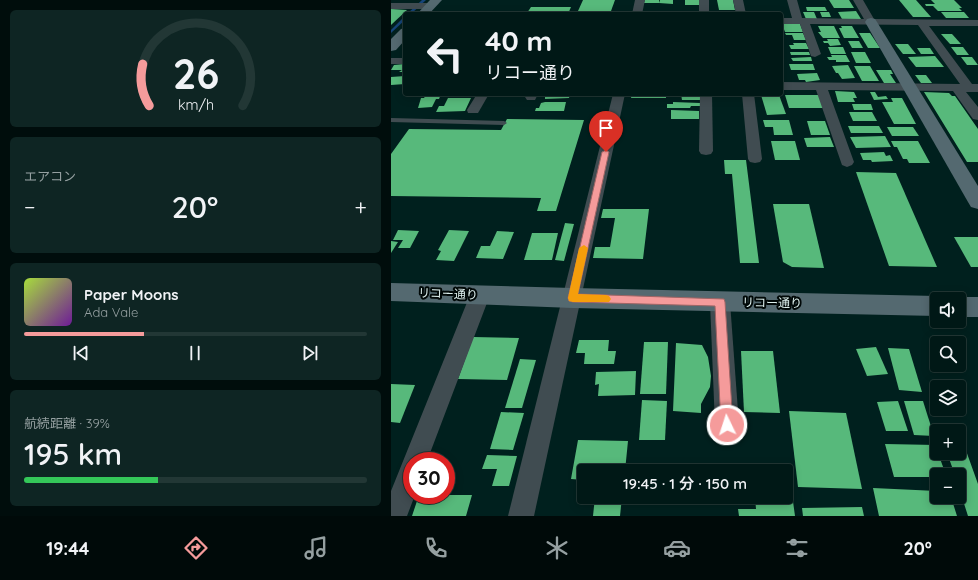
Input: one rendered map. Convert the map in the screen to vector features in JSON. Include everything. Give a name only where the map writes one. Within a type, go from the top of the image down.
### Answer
[{"type":"street","points":[[637,12],[640,0]]},
{"type":"street","points":[[704,0],[704,12]]},
{"type":"street","points":[[738,0],[741,12]]},
{"type":"street","points":[[792,0],[815,54]]},
{"type":"street","points":[[858,0],[978,202]]},
{"type":"street","points":[[391,6],[430,7]]},
{"type":"street","points":[[783,21],[978,23]]},
{"type":"street","points":[[921,22],[968,88],[978,116]]},
{"type":"street","points":[[391,47],[403,34]]},
{"type":"street","points":[[391,61],[403,61]]},
{"type":"street","points":[[783,83],[821,87],[968,88]]},
{"type":"street","points":[[821,87],[847,162]]},
{"type":"street","points":[[473,110],[482,96]]},
{"type":"street","points":[[521,516],[573,298],[619,96]]},
{"type":"street","points":[[706,96],[706,151]]},
{"type":"street","points":[[748,96],[755,159]]},
{"type":"street","name":"リコー通り","points":[[391,292],[720,302],[930,306]]},
{"type":"street","points":[[419,452],[480,295]]},
{"type":"street","points":[[720,302],[727,425]]},
{"type":"street","points":[[966,307],[978,307]]},
{"type":"street","points":[[394,516],[403,493]]},
{"type":"lane","points":[[391,120],[504,123]]},
{"type":"building","points":[[583,0],[615,0],[611,11],[578,11]]},
{"type":"building","points":[[645,0],[659,0],[659,3],[644,3]]},
{"type":"building","points":[[660,0],[673,0],[673,4],[659,3]]},
{"type":"building","points":[[685,0],[700,0],[699,5],[685,5]]},
{"type":"building","points":[[717,0],[733,0],[735,10],[719,10]]},
{"type":"building","points":[[829,0],[849,0],[854,8],[834,8]]},
{"type":"building","points":[[899,0],[916,0],[931,17],[913,17]]},
{"type":"building","points":[[931,0],[954,0],[962,8],[959,8],[962,11],[938,11],[933,6],[926,6],[925,4],[935,4]]},
{"type":"building","points":[[531,7],[571,7],[569,12],[528,12]]},
{"type":"building","points":[[806,7],[825,7],[827,11],[807,11]]},
{"type":"building","points":[[391,9],[407,10],[403,12],[391,25]]},
{"type":"building","points":[[699,11],[699,12],[678,12]]},
{"type":"building","points":[[712,11],[730,12],[712,12]]},
{"type":"building","points":[[856,11],[861,19],[842,19],[838,12]]},
{"type":"building","points":[[803,12],[814,12],[817,19],[806,19]]},
{"type":"building","points":[[820,12],[829,12],[831,17],[822,17]]},
{"type":"building","points":[[941,12],[964,12],[969,18],[946,18]]},
{"type":"building","points":[[783,24],[800,24],[803,32],[785,32]]},
{"type":"building","points":[[818,26],[834,26],[840,38],[823,38],[818,32],[821,32]]},
{"type":"building","points":[[841,26],[852,26],[859,38],[844,38],[839,28],[842,28]]},
{"type":"building","points":[[785,33],[803,33],[806,40],[794,40],[792,35],[786,35]]},
{"type":"building","points":[[859,33],[870,33],[880,48],[868,48]]},
{"type":"building","points":[[941,34],[952,34],[961,44],[950,44]]},
{"type":"building","points":[[827,39],[838,39],[841,45],[830,46],[828,43],[824,43],[823,41],[828,41]]},
{"type":"building","points":[[848,41],[859,41],[863,48],[852,48]]},
{"type":"building","points":[[793,43],[806,43],[809,49],[791,49],[789,45],[794,45]]},
{"type":"building","points":[[895,44],[908,44],[916,54],[903,54]]},
{"type":"building","points":[[828,47],[843,47],[846,54],[831,54]]},
{"type":"building","points":[[951,47],[963,47],[969,55],[957,55]]},
{"type":"building","points":[[917,48],[930,48],[934,54],[921,54]]},
{"type":"building","points":[[790,52],[809,52],[810,55],[791,55]]},
{"type":"building","points":[[851,52],[865,52],[871,63],[856,63]]},
{"type":"building","points":[[831,55],[846,55],[850,62],[836,62],[836,60],[829,60],[827,57],[832,57]]},
{"type":"building","points":[[935,56],[944,67],[916,67],[908,57]]},
{"type":"building","points":[[811,57],[812,61],[793,61],[791,58]]},
{"type":"building","points":[[961,57],[972,57],[978,65],[967,65]]},
{"type":"building","points":[[403,64],[403,72],[399,72],[402,70],[391,70],[394,65]]},
{"type":"building","points":[[789,64],[813,64],[815,70],[791,70]]},
{"type":"building","points":[[848,65],[855,78],[842,79],[832,66]]},
{"type":"building","points":[[854,66],[870,66],[879,81],[862,81]]},
{"type":"building","points":[[876,70],[891,70],[893,74],[890,74],[896,83],[884,83]]},
{"type":"building","points":[[817,73],[820,80],[806,82],[805,80],[799,80],[797,74]]},
{"type":"building","points":[[915,75],[926,75],[932,83],[921,83]]},
{"type":"building","points":[[403,76],[403,84],[391,85],[391,77]]},
{"type":"building","points":[[835,91],[854,92],[857,98],[853,98],[855,102],[838,102]]},
{"type":"building","points":[[870,92],[875,92],[878,97],[886,96],[888,99],[874,100]]},
{"type":"building","points":[[924,92],[949,93],[952,96],[955,96],[978,129],[978,162],[967,162]]},
{"type":"building","points":[[785,95],[819,95],[824,108],[789,108]]},
{"type":"building","points":[[425,96],[440,96],[439,99],[436,99],[432,107],[418,108],[421,98],[424,98]]},
{"type":"building","points":[[545,96],[570,96],[569,98],[545,99]]},
{"type":"building","points":[[574,96],[596,96],[596,97]]},
{"type":"building","points":[[632,96],[666,96],[666,98],[631,98]]},
{"type":"building","points":[[681,96],[700,96],[700,100],[682,100]]},
{"type":"building","points":[[761,96],[779,96],[786,114],[767,115]]},
{"type":"building","points":[[448,98],[471,98],[465,111],[436,112],[439,106],[444,106]]},
{"type":"building","points":[[891,98],[902,98],[916,124],[894,124],[882,102],[893,102]]},
{"type":"building","points":[[566,102],[564,111],[535,111],[536,108],[539,108],[541,103]]},
{"type":"building","points":[[673,102],[700,103],[700,106],[691,106],[690,108],[667,108],[667,104],[673,104]]},
{"type":"building","points":[[852,104],[871,104],[873,110],[854,110]]},
{"type":"building","points":[[671,110],[699,111],[699,119],[671,119]]},
{"type":"building","points":[[849,112],[872,112],[877,121],[853,121]]},
{"type":"building","points":[[507,119],[584,120],[556,211],[537,211],[541,198],[391,196],[391,154],[409,129],[501,130]]},
{"type":"building","points":[[763,120],[789,120],[793,135],[774,135],[773,127],[765,127]]},
{"type":"building","points":[[807,121],[825,121],[830,135],[811,135]]},
{"type":"building","points":[[848,126],[879,126],[883,133],[851,133]]},
{"type":"building","points":[[887,127],[913,127],[919,136],[892,136]]},
{"type":"building","points":[[885,136],[891,147],[856,148],[850,137]]},
{"type":"building","points":[[830,137],[834,147],[807,147],[804,138]]},
{"type":"building","points":[[771,141],[795,141],[800,160],[775,160]]},
{"type":"building","points":[[891,141],[918,141],[930,163],[909,163],[907,159],[903,159],[897,147],[894,147]]},
{"type":"building","points":[[884,152],[886,156],[890,155],[893,161],[872,162],[871,160],[863,160],[860,153]]},
{"type":"building","points":[[724,160],[746,160],[759,263],[740,263],[732,174],[725,174]]},
{"type":"building","points":[[856,172],[896,173],[937,267],[889,266]]},
{"type":"building","points":[[773,204],[809,204],[824,268],[792,267],[783,262]]},
{"type":"building","points":[[603,209],[649,209],[643,259],[593,258],[595,247],[610,247],[615,218],[601,218]]},
{"type":"building","points":[[565,223],[574,224],[564,261],[555,260]]},
{"type":"building","points":[[398,230],[419,231],[410,248],[398,248],[403,240],[393,240]]},
{"type":"building","points":[[449,230],[469,231],[454,261],[436,260],[441,251],[438,250]]},
{"type":"building","points":[[497,231],[514,232],[503,259],[476,258],[481,246],[490,246]]},
{"type":"building","points":[[532,233],[558,233],[552,260],[524,260]]},
{"type":"building","points":[[954,237],[978,237],[978,267],[971,267]]},
{"type":"building","points":[[391,241],[398,242],[391,253]]},
{"type":"building","points":[[473,337],[519,338],[507,380],[458,379]]},
{"type":"building","points":[[579,340],[609,340],[608,351],[616,351],[614,364],[584,364],[585,353],[576,353]]},
{"type":"building","points":[[644,342],[668,342],[666,394],[640,394]]},
{"type":"building","points":[[676,343],[702,345],[708,357],[711,376],[710,387],[701,404],[701,413],[673,411]]},
{"type":"building","points":[[876,347],[888,374],[867,376],[856,349]]},
{"type":"building","points":[[888,348],[909,349],[922,392],[899,390]]},
{"type":"building","points":[[741,351],[773,351],[780,413],[744,412]]},
{"type":"building","points":[[520,359],[536,360],[522,408],[505,408]]},
{"type":"building","points":[[636,371],[635,395],[598,396],[599,384],[595,385],[596,372]]},
{"type":"building","points":[[391,384],[415,385],[400,423],[391,422]]},
{"type":"building","points":[[642,400],[667,401],[665,440],[639,440]]},
{"type":"building","points":[[898,401],[908,431],[886,431],[877,402]]},
{"type":"building","points":[[904,401],[923,401],[930,424],[930,436],[914,435]]},
{"type":"building","points":[[789,411],[846,413],[862,489],[798,487]]},
{"type":"building","points":[[501,412],[524,413],[513,450],[490,449]]},
{"type":"building","points":[[578,440],[628,441],[626,464],[577,464],[577,479],[571,479]]},
{"type":"building","points":[[885,444],[930,445],[930,460],[941,460],[943,468],[930,468],[930,477],[894,477]]},
{"type":"building","points":[[966,451],[978,484],[978,516],[968,516],[964,504],[966,504],[966,468],[952,468],[950,460],[966,460]]},
{"type":"building","points":[[487,455],[517,456],[509,486],[492,486],[497,469],[482,469]]},
{"type":"building","points":[[873,488],[930,491],[930,504],[953,504],[957,516],[879,516]]},
{"type":"building","points":[[455,495],[472,495],[466,516],[412,516],[416,504],[455,504]]},
{"type":"building","points":[[793,501],[795,516],[739,516],[738,509],[756,509],[756,504],[793,504]]},
{"type":"building","points":[[594,504],[621,504],[620,516],[593,516]]},
{"type":"building","points":[[862,507],[864,516],[803,516],[802,508]]},
{"type":"waterway","points":[[411,12],[424,0]]},
{"type":"waterway","points":[[391,32],[403,20]]},
{"type":"slow traffic","points":[[584,248],[573,298],[606,299]]},
{"type":"route","points":[[606,152],[573,298],[720,302],[727,425]]}]
